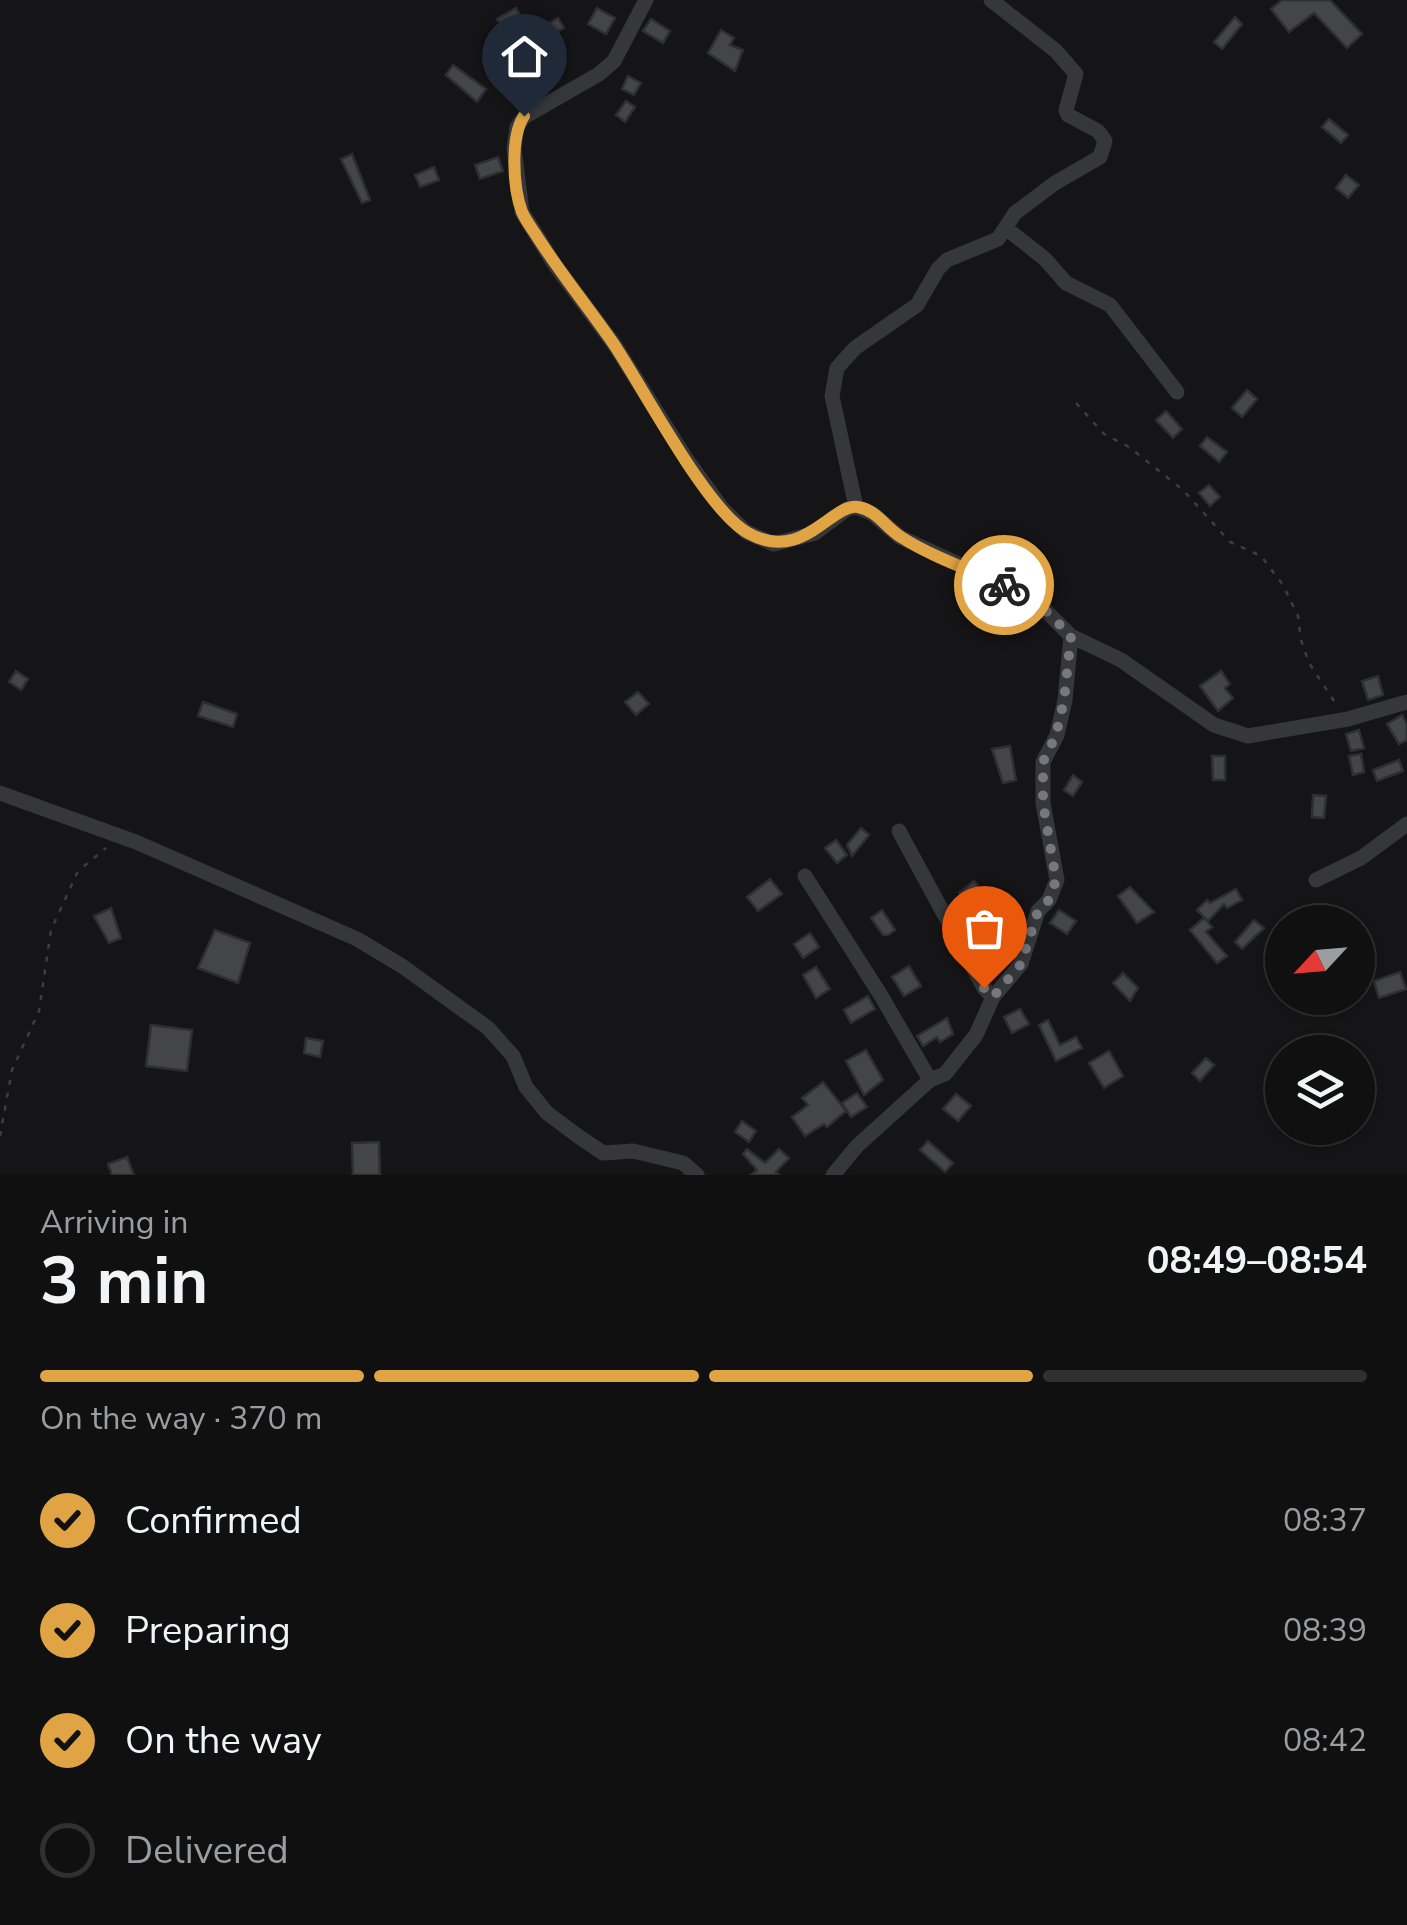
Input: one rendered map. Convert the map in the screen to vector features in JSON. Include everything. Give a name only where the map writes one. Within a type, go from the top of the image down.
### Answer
[{"type":"street","points":[[646,0],[614,61],[524,116],[517,127],[514,148],[522,212],[614,344],[686,460],[721,507],[746,532],[774,544],[814,533],[848,509],[856,507],[874,514],[900,537],[1017,591],[1046,611],[1071,636],[1121,660],[1214,725],[1248,736],[1348,719],[1407,702]]},
{"type":"street","points":[[856,507],[832,396],[837,368],[855,348],[917,306],[947,260],[998,240],[1014,213],[1100,157],[1104,141],[1098,131],[1068,115],[1066,110],[1076,74],[1056,51],[991,0]]},
{"type":"street","points":[[1007,229],[1045,259],[1066,282],[1110,304],[1177,392]]},
{"type":"street","points":[[833,1175],[857,1146],[930,1080],[946,1074],[976,1035],[993,997],[1021,964],[1038,911],[1049,900],[1056,880],[1043,803],[1043,762],[1056,735],[1064,700],[1071,636]]},
{"type":"street","points":[[0,793],[136,842],[357,939],[488,1028],[513,1056],[526,1087],[548,1112],[578,1136],[603,1153],[633,1151],[683,1164],[697,1175]]},
{"type":"street","points":[[1316,880],[1361,858],[1407,824]]},
{"type":"street","points":[[899,831],[984,988],[993,997]]},
{"type":"street","points":[[805,876],[930,1080]]},
{"type":"path","points":[[1076,403],[1104,434],[1129,447],[1182,490],[1230,542],[1262,556],[1283,585],[1298,616],[1300,640],[1309,663],[1348,719]]},
{"type":"path","points":[[0,1136],[12,1070],[39,1011],[51,930],[78,871],[112,845],[136,842]]},
{"type":"building","points":[[1282,0],[1330,0],[1362,34],[1347,48],[1314,13],[1289,32],[1271,9]]},
{"type":"building","points":[[516,8],[522,18],[503,29],[497,19]]},
{"type":"building","points":[[597,8],[615,18],[606,34],[588,24]]},
{"type":"building","points":[[527,16],[537,30],[558,18],[564,28],[544,39],[551,49],[540,58],[530,45],[533,42],[522,18]]},
{"type":"building","points":[[1235,17],[1242,24],[1222,49],[1214,42]]},
{"type":"building","points":[[651,19],[670,31],[663,43],[643,31]]},
{"type":"building","points":[[721,30],[734,38],[730,45],[743,50],[735,71],[708,53]]},
{"type":"building","points":[[453,65],[486,89],[477,102],[446,75]]},
{"type":"building","points":[[628,76],[641,83],[634,95],[622,89]]},
{"type":"building","points":[[626,101],[635,107],[625,122],[616,115]]},
{"type":"building","points":[[1329,119],[1348,135],[1341,143],[1322,127]]},
{"type":"building","points":[[352,154],[370,200],[362,203],[341,159]]},
{"type":"building","points":[[498,157],[503,171],[480,179],[475,165]]},
{"type":"building","points":[[434,167],[439,180],[420,187],[415,175]]},
{"type":"building","points":[[1346,175],[1359,185],[1348,198],[1336,188]]},
{"type":"building","points":[[1247,390],[1257,399],[1242,417],[1232,408]]},
{"type":"building","points":[[1166,411],[1182,429],[1173,438],[1156,420]]},
{"type":"building","points":[[1207,437],[1227,452],[1219,462],[1200,446]]},
{"type":"building","points":[[1209,485],[1220,497],[1210,506],[1199,493]]},
{"type":"building","points":[[16,671],[28,679],[21,690],[9,682]]},
{"type":"building","points":[[1221,671],[1230,684],[1225,688],[1233,698],[1218,711],[1200,686]]},
{"type":"building","points":[[1378,676],[1383,695],[1368,700],[1362,681]]},
{"type":"building","points":[[638,692],[649,704],[636,715],[625,702]]},
{"type":"building","points":[[203,702],[237,714],[233,727],[198,716]]},
{"type":"building","points":[[1402,715],[1407,724],[1407,740],[1399,744],[1387,724]]},
{"type":"building","points":[[1359,730],[1364,748],[1351,751],[1346,734]]},
{"type":"building","points":[[1010,746],[1016,780],[1003,783],[992,749]]},
{"type":"building","points":[[1361,754],[1364,772],[1353,775],[1349,756]]},
{"type":"building","points":[[1212,756],[1225,756],[1225,780],[1213,780]]},
{"type":"building","points":[[1399,760],[1403,771],[1377,781],[1373,770]]},
{"type":"building","points":[[1073,775],[1082,782],[1073,796],[1064,790]]},
{"type":"building","points":[[1313,795],[1326,796],[1324,818],[1312,817]]},
{"type":"building","points":[[861,828],[869,835],[852,856],[847,845]]},
{"type":"building","points":[[836,840],[847,855],[837,863],[825,848]]},
{"type":"building","points":[[770,879],[782,894],[758,911],[747,897]]},
{"type":"building","points":[[974,881],[991,901],[975,913],[972,909],[967,912],[960,904],[965,900],[959,893]]},
{"type":"building","points":[[1130,887],[1154,912],[1137,923],[1118,896]]},
{"type":"building","points":[[1236,889],[1242,900],[1227,908],[1224,904],[1208,921],[1197,910],[1207,900],[1210,903]]},
{"type":"building","points":[[111,908],[121,938],[109,943],[94,916]]},
{"type":"building","points":[[882,910],[895,930],[888,935],[883,935],[871,918]]},
{"type":"building","points":[[1059,910],[1076,921],[1067,934],[1050,923]]},
{"type":"building","points":[[1204,918],[1212,927],[1206,932],[1227,956],[1217,963],[1190,930]]},
{"type":"building","points":[[1254,920],[1264,928],[1242,949],[1235,942]]},
{"type":"building","points":[[215,930],[250,943],[238,983],[198,968]]},
{"type":"building","points":[[810,933],[819,947],[803,958],[794,944]]},
{"type":"building","points":[[1006,939],[1012,955],[992,971],[988,965],[985,967],[978,953]]},
{"type":"building","points":[[909,966],[921,986],[904,996],[892,977]]},
{"type":"building","points":[[816,967],[830,989],[816,998],[803,975]]},
{"type":"building","points":[[1400,972],[1406,989],[1379,998],[1375,981]]},
{"type":"building","points":[[1123,973],[1138,988],[1130,1001],[1113,983]]},
{"type":"building","points":[[868,996],[875,1009],[851,1023],[844,1010]]},
{"type":"building","points":[[1020,1009],[1029,1024],[1012,1033],[1004,1017]]},
{"type":"building","points":[[947,1018],[953,1034],[940,1042],[937,1037],[923,1046],[917,1036]]},
{"type":"building","points":[[1048,1020],[1060,1045],[1076,1037],[1082,1048],[1056,1061],[1039,1025]]},
{"type":"building","points":[[151,1025],[192,1030],[187,1071],[146,1066]]},
{"type":"building","points":[[306,1038],[323,1041],[320,1057],[304,1053]]},
{"type":"building","points":[[866,1050],[883,1080],[864,1095],[846,1061]]},
{"type":"building","points":[[1109,1051],[1123,1076],[1104,1088],[1089,1063]]},
{"type":"building","points":[[1206,1058],[1214,1065],[1200,1081],[1192,1073]]},
{"type":"building","points":[[823,1082],[846,1111],[827,1127],[824,1124],[805,1136],[792,1117],[808,1105],[802,1098]]},
{"type":"building","points":[[857,1093],[867,1107],[851,1117],[842,1103]]},
{"type":"building","points":[[956,1094],[971,1106],[958,1121],[943,1109]]},
{"type":"building","points":[[742,1121],[756,1131],[749,1142],[735,1132]]},
{"type":"building","points":[[928,1141],[953,1163],[945,1172],[920,1150]]},
{"type":"building","points":[[379,1142],[380,1175],[353,1175],[352,1143]]},
{"type":"building","points":[[747,1149],[765,1163],[779,1149],[789,1158],[776,1172],[779,1175],[751,1175],[757,1170],[743,1154]]},
{"type":"building","points":[[127,1157],[134,1175],[112,1175],[108,1164]]},
{"type":"way so far","points":[[984,988],[993,997],[1021,964],[1038,911],[1049,900],[1056,880],[1043,803],[1043,762],[1056,735],[1064,700],[1071,636],[1046,611],[1004,585]]},
{"type":"route","points":[[524,116],[517,127],[514,148],[522,212],[614,344],[686,460],[721,507],[746,532],[774,544],[814,533],[856,507],[874,514],[900,537],[1004,585]]}]
